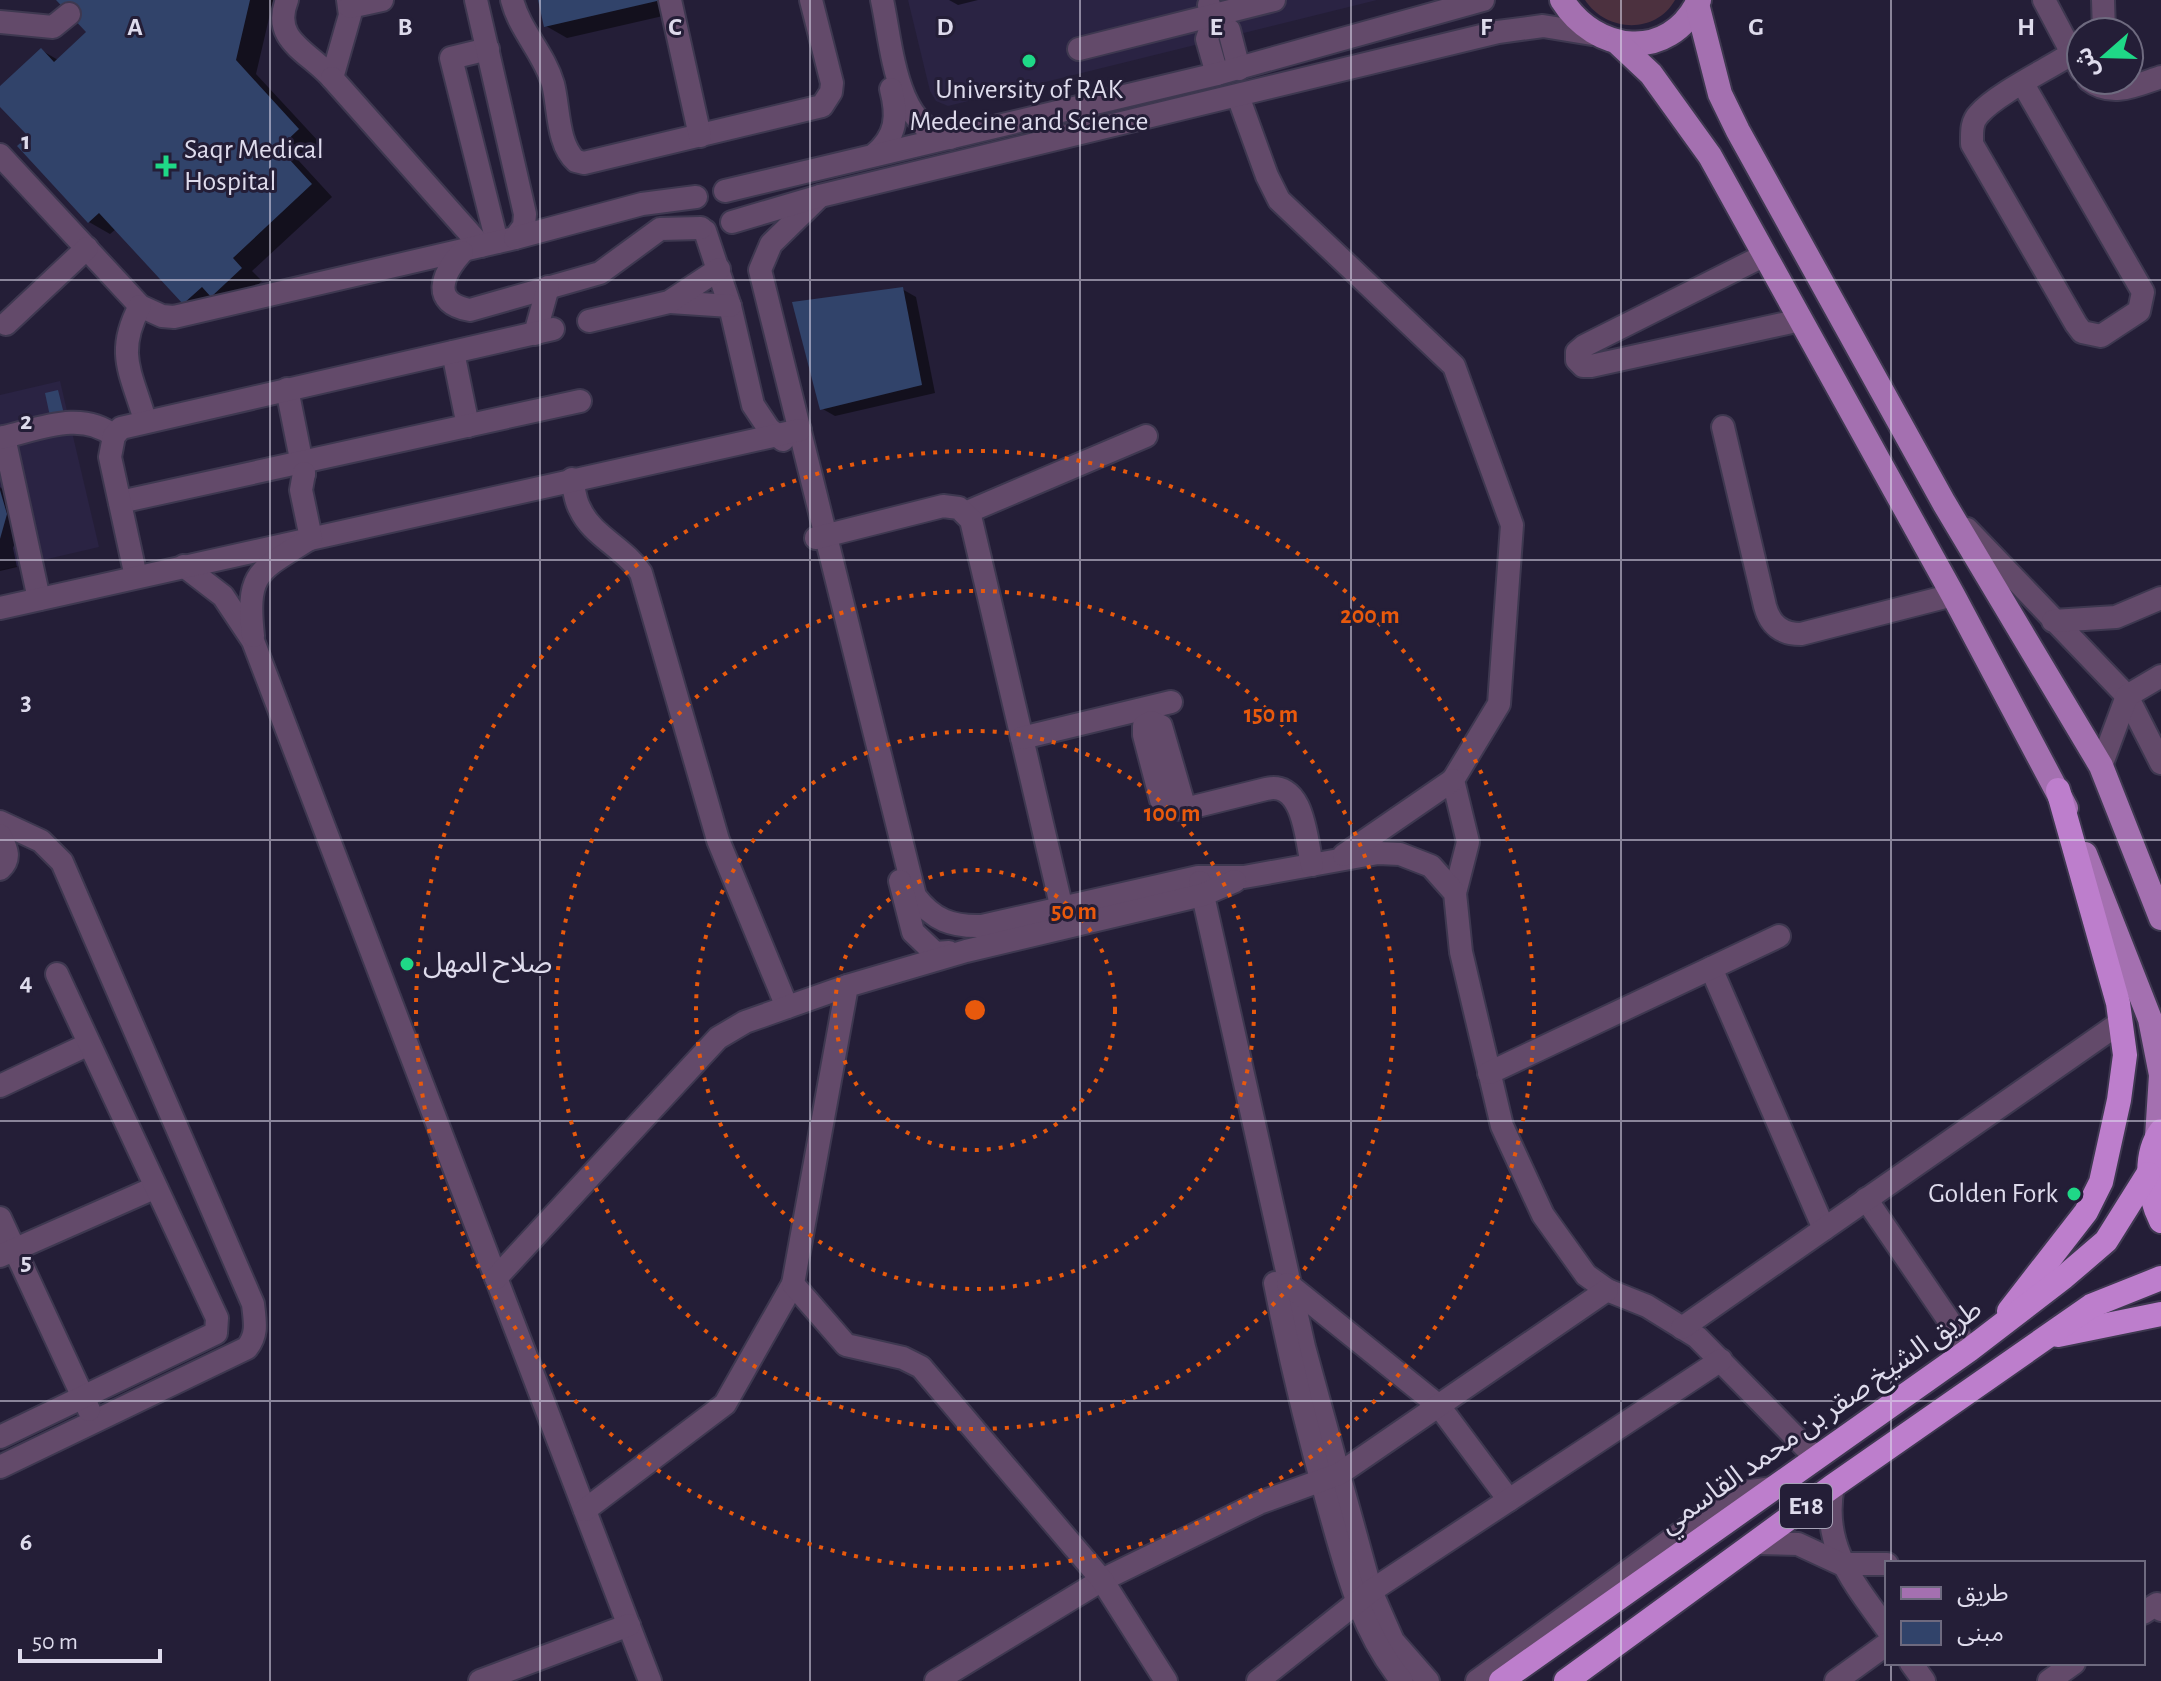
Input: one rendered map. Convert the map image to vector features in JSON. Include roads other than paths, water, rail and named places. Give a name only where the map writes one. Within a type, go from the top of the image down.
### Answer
[{"type":"highway","points":[[1996,1330],[2035,1273],[2086,1212],[2101,1182],[2119,1100],[2125,1055],[2121,1022],[2058,790]]},
{"type":"highway","points":[[2159,1134],[2148,1174],[2154,1205],[2161,1221]]},
{"type":"highway","name":"طريق الشيخ صقر بن محمد القاسمي","points":[[1501,1681],[1996,1330],[2106,1241],[2148,1174]]},
{"type":"highway","name":"E18","points":[[1575,1678],[1833,1486],[2091,1306],[2161,1278]]},
{"type":"highway","points":[[2051,1336],[2161,1314]]},
{"type":"main road","points":[[1562,0],[1574,18],[1592,34],[1618,43],[1642,44],[1664,36],[1683,23],[1698,2]]},
{"type":"main road","points":[[1698,2],[1720,94],[1738,131],[1944,503],[2101,766],[2156,887],[2161,918]]},
{"type":"main road","points":[[1618,43],[1651,74],[1692,129],[1801,320],[2058,790],[2150,1019],[2161,1075],[2159,1134]]},
{"type":"street","points":[[287,0],[281,16],[284,33],[332,78],[489,245]]},
{"type":"street","points":[[332,78],[349,3],[382,0]]},
{"type":"street","points":[[476,0],[525,214],[524,226],[489,245],[443,277],[443,289],[448,301],[458,308],[482,308],[609,269],[660,229],[725,230],[732,222],[820,196],[1498,32],[1543,26],[1592,34]]},
{"type":"street","points":[[512,0],[522,29],[541,57],[552,82],[566,148],[576,161],[584,163],[814,110],[828,100],[832,83],[811,0]]},
{"type":"street","points":[[670,0],[700,136]]},
{"type":"street","points":[[870,0],[897,116],[890,139],[874,155]]},
{"type":"street","points":[[882,0],[911,113],[928,131],[952,138]]},
{"type":"street","points":[[1079,49],[1211,12],[1274,0]]},
{"type":"street","points":[[0,155],[140,306],[174,317],[489,245],[642,204],[696,197],[709,189],[725,191],[1228,72],[1483,0]]},
{"type":"street","points":[[2044,0],[2065,41]]},
{"type":"street","points":[[1211,12],[1229,30],[1228,72]]},
{"type":"street","points":[[0,22],[53,27],[69,14]]},
{"type":"street","points":[[488,49],[451,58],[489,245]]},
{"type":"street","points":[[2023,84],[2143,292],[2139,311],[2101,336],[2091,336],[2076,324],[1972,144],[1971,128],[1978,114],[2023,84],[2065,67]]},
{"type":"street","points":[[1238,96],[1279,200],[1454,366],[1512,525],[1499,704],[1453,780],[1337,860]]},
{"type":"street","points":[[725,191],[734,202],[732,222]]},
{"type":"street","points":[[820,196],[771,244],[760,270],[800,430],[821,537],[913,932],[907,951],[894,969]]},
{"type":"street","points":[[696,197],[692,212],[719,269],[753,405],[759,418],[792,450],[821,537],[915,896],[937,918],[958,927],[1064,918]]},
{"type":"street","points":[[6,324],[87,248]]},
{"type":"street","points":[[1765,255],[1580,348],[1577,360],[1587,367],[1801,320]]},
{"type":"street","points":[[669,302],[719,269]]},
{"type":"street","points":[[136,577],[110,457],[114,436],[130,424],[544,332],[548,287]]},
{"type":"street","points":[[589,321],[669,302],[730,306]]},
{"type":"street","points":[[140,306],[130,326],[125,348],[145,420]]},
{"type":"street","points":[[482,308],[497,322],[508,339]]},
{"type":"street","points":[[1635,320],[1645,355]]},
{"type":"street","points":[[453,352],[468,426]]},
{"type":"street","points":[[287,389],[302,468],[301,490],[318,537]]},
{"type":"street","points":[[120,502],[302,468],[580,401]]},
{"type":"street","points":[[39,599],[2,438],[79,422],[98,425],[114,436]]},
{"type":"street","points":[[1723,427],[1765,606],[1773,624],[1781,630],[1801,634],[1953,595]]},
{"type":"street","points":[[0,608],[800,430]]},
{"type":"street","points":[[965,513],[1146,436]]},
{"type":"street","points":[[572,479],[580,509],[592,526],[631,558],[641,573],[718,840],[787,1007]]},
{"type":"street","points":[[1944,503],[2127,696],[2161,763]]},
{"type":"street","points":[[821,537],[943,506],[965,513],[974,527],[1064,918]]},
{"type":"street","points":[[253,641],[249,600],[253,582],[267,566],[318,537]]},
{"type":"street","points":[[184,566],[223,596],[253,641],[650,1681]]},
{"type":"street","points":[[2053,621],[2116,617],[2161,598]]},
{"type":"street","points":[[2101,766],[2127,696],[2161,676]]},
{"type":"street","points":[[1022,738],[1171,702]]},
{"type":"street","points":[[1453,780],[1468,842],[1455,893],[1461,952],[1502,1126],[1543,1215],[1586,1275],[1607,1290],[1647,1306],[1682,1328],[1721,1360],[1815,1457]]},
{"type":"street","points":[[1185,809],[1274,787],[1282,788],[1295,799],[1312,865]]},
{"type":"street","points":[[0,822],[41,841],[62,862],[253,1304],[255,1339],[247,1348],[0,1467]]},
{"type":"street","points":[[0,835],[8,853],[7,862],[0,869]]},
{"type":"street","points":[[496,1278],[718,1038],[745,1022],[894,969],[966,951],[1064,918],[1194,887],[1337,860],[1378,853],[1400,854],[1431,866],[1455,893]]},
{"type":"street","points":[[1194,887],[1282,1281],[1330,1478],[1379,1649],[1402,1681]]},
{"type":"street","points":[[913,932],[935,953],[966,951]]},
{"type":"street","points":[[1489,1073],[1779,936]]},
{"type":"street","points":[[1711,968],[1824,1229]]},
{"type":"street","points":[[0,1437],[216,1333],[217,1318],[57,974]]},
{"type":"street","points":[[585,1510],[725,1404],[793,1284],[847,986]]},
{"type":"street","points":[[1682,1328],[2121,1022]]},
{"type":"street","points":[[0,1086],[89,1044]]},
{"type":"street","points":[[7,1252],[154,1188]]},
{"type":"street","points":[[1866,1199],[1969,1350]]},
{"type":"street","points":[[0,1218],[7,1252],[94,1422]]},
{"type":"street","points":[[1282,1281],[1439,1406],[1509,1500]]},
{"type":"street","points":[[793,1284],[846,1345],[903,1358],[921,1367],[1102,1580],[1166,1681]]},
{"type":"street","points":[[936,1681],[1102,1580],[1259,1503],[1330,1478],[1607,1290]]},
{"type":"street","points":[[1258,1681],[1364,1596],[1721,1360]]},
{"type":"street","points":[[1833,1486],[1830,1525],[1841,1564],[1885,1626]]},
{"type":"street","points":[[1477,1681],[1719,1505],[1745,1492],[1772,1488]]},
{"type":"street","points":[[1756,1543],[1798,1544],[1841,1564],[1885,1564]]},
{"type":"street","points":[[1364,1596],[1393,1641],[1428,1681]]},
{"type":"street","points":[[480,1681],[629,1625]]},
{"type":"street","points":[[1836,1681],[1885,1645]]},
{"type":"street","points":[[2049,1681],[2071,1665]]},
{"type":"place","name":"University of RAK Medecine and Science","points":[[1029,61]]},
{"type":"place","name":"Saqr Medical Hospital","points":[[166,166]]},
{"type":"place","name":"صلاح المهل","points":[[407,964]]},
{"type":"place","name":"Golden Fork","points":[[2074,1194]]}]
